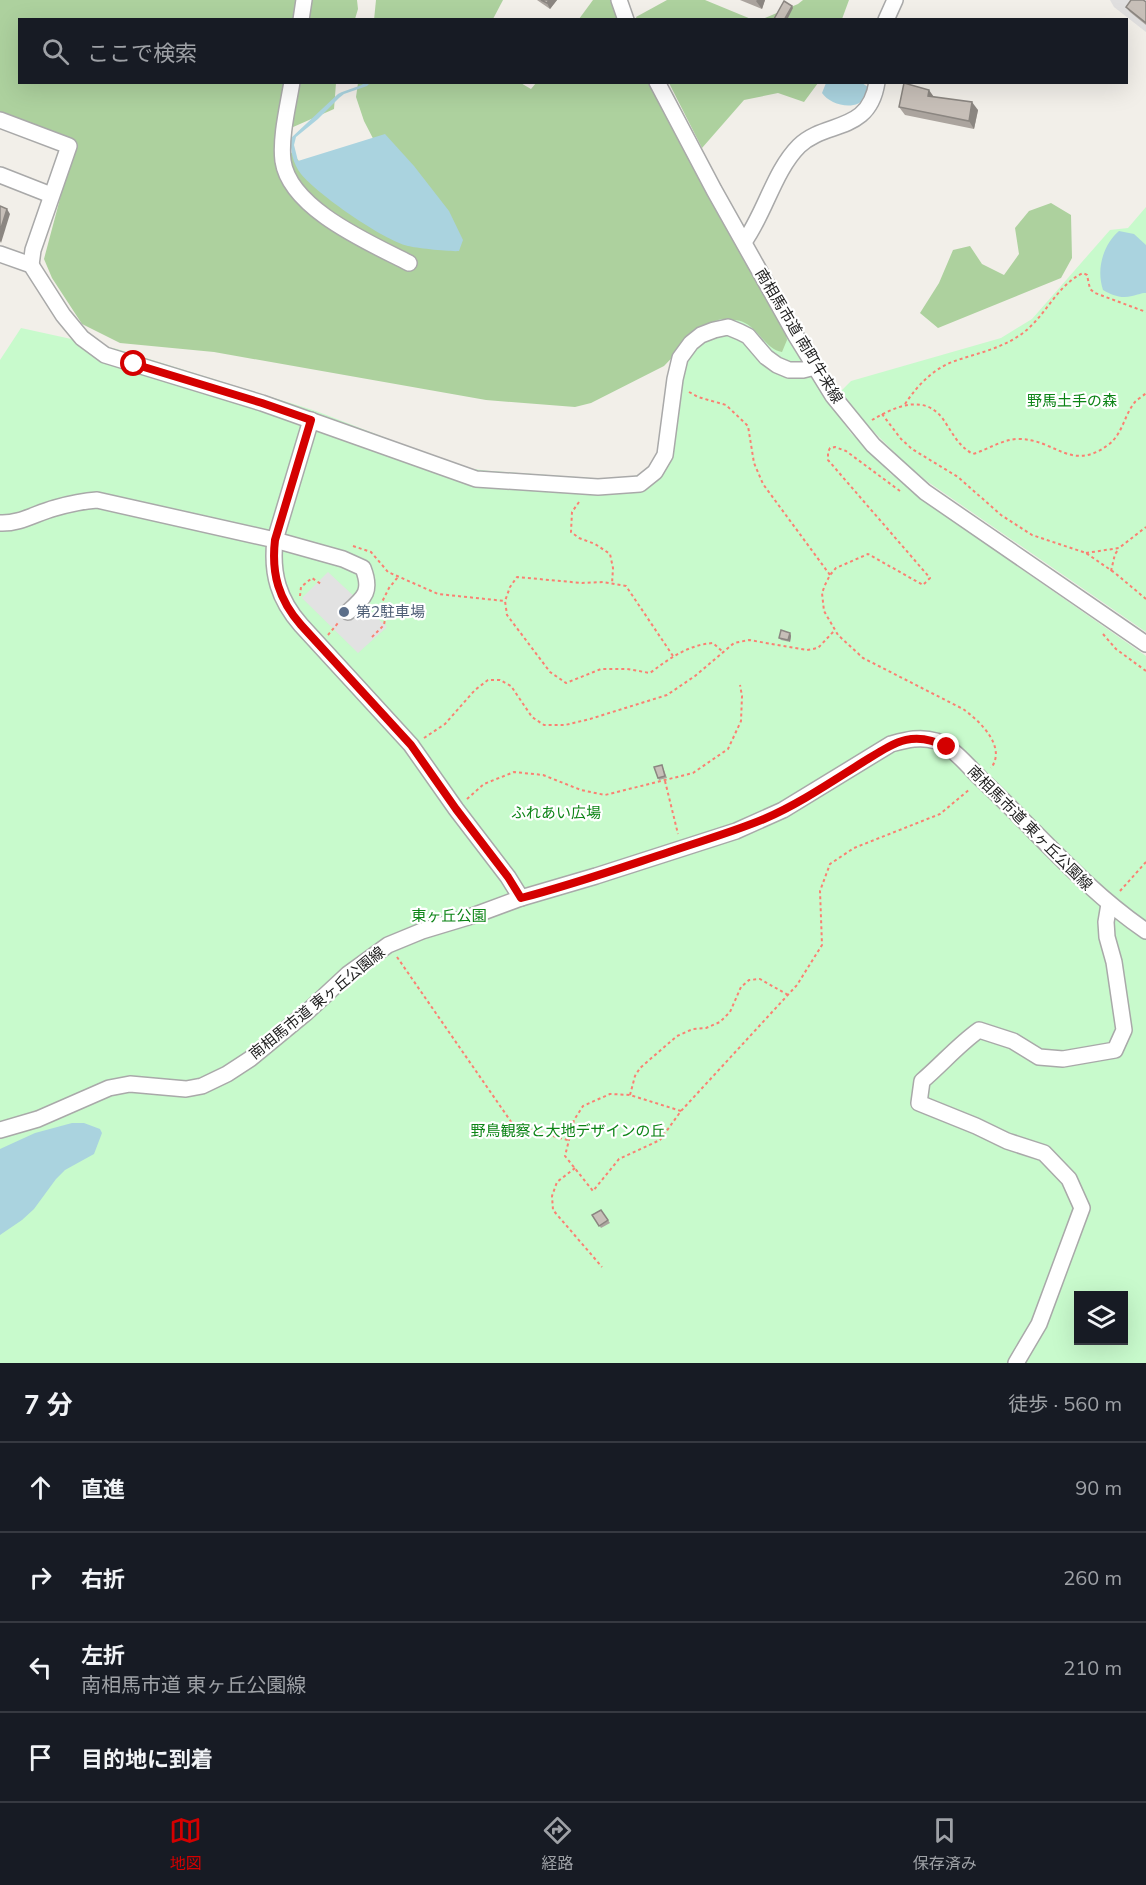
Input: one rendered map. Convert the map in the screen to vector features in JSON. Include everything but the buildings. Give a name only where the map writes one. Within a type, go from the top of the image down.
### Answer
[{"type":"street","points":[[301,18],[304,0]]},
{"type":"street","points":[[620,0],[625,18]]},
{"type":"street","points":[[887,18],[895,0]]},
{"type":"street","points":[[292,84],[282,150],[288,180],[309,204],[346,230],[409,263]]},
{"type":"street","name":"南相馬市道 南町牛来線","points":[[658,84],[688,143],[796,336],[833,396],[873,445],[925,492],[1146,644]]},
{"type":"street","points":[[744,242],[780,174],[799,147],[808,140],[845,125],[869,107],[877,84]]},
{"type":"street","points":[[0,120],[69,146],[33,250],[31,265]]},
{"type":"street","points":[[0,175],[51,195]]},
{"type":"street","points":[[0,254],[31,265],[63,315],[82,338],[105,355],[252,399],[476,479],[594,487],[640,484],[655,472],[665,455],[680,358],[691,343],[701,335],[728,327],[748,336],[766,357],[777,365],[789,370],[815,367]]},
{"type":"street","points":[[311,420],[275,540],[273,554],[281,595],[289,611],[411,745],[521,898]]},
{"type":"street","points":[[0,523],[19,521],[80,501],[97,501],[275,540],[343,559],[363,568],[367,577],[367,590],[348,612]]},
{"type":"street","name":"南相馬市道 東ヶ丘公園線","points":[[0,1130],[38,1119],[109,1088],[130,1084],[186,1089],[202,1086],[250,1059],[307,1012],[348,974],[388,945],[422,930],[736,831],[783,810],[891,744],[907,740],[924,739],[947,747],[1095,892],[1146,931]]},
{"type":"street","points":[[1016,1363],[1039,1324],[1082,1208],[1069,1179],[1044,1152],[1007,1141],[919,1103],[922,1081],[942,1065],[961,1043],[979,1030],[1013,1041],[1040,1057],[1064,1059],[1115,1050],[1124,1030],[1114,962],[1107,937],[1106,922],[1109,904]]},
{"type":"path","points":[[905,404],[913,391],[941,368],[1004,344],[1028,330],[1066,285],[1083,273],[1087,275],[1090,289],[1095,293],[1146,312]]},
{"type":"path","points":[[674,387],[726,405],[748,426],[754,463],[763,484],[830,575]]},
{"type":"path","points":[[860,429],[882,414],[905,404],[918,405],[932,409],[960,444],[974,454],[1000,442],[1016,439],[1035,440],[1078,457],[1089,456],[1113,441],[1134,404],[1146,393]]},
{"type":"path","points":[[882,414],[901,439],[912,449],[958,477],[1008,520],[1032,535],[1086,553],[1146,599]]},
{"type":"path","points":[[594,487],[590,498],[580,501],[572,512],[571,532],[610,554],[613,568],[612,584]]},
{"type":"path","points":[[1111,571],[1115,554],[1119,548],[1146,527]]},
{"type":"path","points":[[344,544],[371,552],[388,572],[438,594],[505,600]]},
{"type":"path","points":[[1086,553],[1119,548]]},
{"type":"path","points":[[372,638],[384,625],[386,619],[382,602],[398,577]]},
{"type":"path","points":[[673,656],[626,586],[517,577],[510,586],[505,600],[507,615],[550,672],[566,683],[601,669],[627,669],[650,673],[673,656],[700,644],[714,643],[723,652]]},
{"type":"path","points":[[303,601],[300,595],[301,588],[308,580],[312,578],[321,584]]},
{"type":"path","points":[[411,745],[445,724],[475,690],[488,680],[500,680],[511,686],[532,717],[544,725],[565,725],[667,695],[695,676],[734,643],[749,640],[807,650],[818,648],[835,630]]},
{"type":"path","points":[[328,636],[333,642]]},
{"type":"path","points":[[456,809],[484,784],[513,772],[543,775],[581,790],[605,795],[693,773],[728,749],[741,721],[740,685]]},
{"type":"path","points":[[665,781],[679,835],[685,847]]},
{"type":"path","points":[[1109,904],[1146,862]]},
{"type":"path","points":[[388,945],[514,1126],[568,1140]]},
{"type":"path","points":[[630,1095],[635,1076],[640,1068],[677,1036],[720,1022],[730,1012],[741,987],[749,980],[760,979],[788,995]]},
{"type":"path","points":[[593,1191],[565,1156],[574,1119],[583,1106],[610,1094],[630,1095],[681,1111]]},
{"type":"path","points":[[575,1168],[557,1182],[552,1196],[553,1209],[602,1267]]},
{"type":"shaded area","points":[[1110,0],[1146,0],[1146,32],[1114,7]]},
{"type":"shaded area","name":"第2駐車場","points":[[328,572],[387,627],[358,653],[302,598]]},
{"type":"green space","points":[[0,0],[357,0],[358,9],[355,18],[18,18],[18,84],[336,84],[334,109],[275,135],[310,173],[381,154],[364,121],[356,97],[358,84],[522,84],[531,89],[535,84],[652,84],[796,350],[785,360],[689,340],[664,366],[591,403],[575,407],[486,400],[214,352],[120,343],[82,324],[52,278],[44,259],[74,146],[0,112]]},
{"type":"green space","points":[[376,0],[503,0],[494,18],[374,18]]},
{"type":"green space","points":[[593,0],[610,0],[617,18],[580,18]]},
{"type":"green space","points":[[667,0],[705,0],[749,18],[636,18]]},
{"type":"green space","points":[[803,0],[849,0],[842,18],[765,18]]},
{"type":"green space","points":[[670,84],[817,84],[804,102],[778,93],[744,100],[702,148]]},
{"type":"green space","points":[[1051,203],[1071,215],[1072,258],[1061,278],[938,328],[920,313],[939,283],[953,250],[970,246],[982,264],[1004,275],[1019,254],[1015,228],[1029,211]]},
{"type":"green space","name":"野馬土手の森","points":[[1146,207],[1146,632],[928,482],[904,462],[859,417],[841,391],[851,381],[1001,338],[1032,319],[1110,230],[1128,228]]},
{"type":"green space","name":"東ヶ丘公園","points":[[721,319],[743,322],[771,347],[782,352],[787,340],[786,334],[850,432],[891,474],[950,519],[1146,656],[1146,1363],[0,1363],[0,360],[21,328],[117,349],[316,411],[464,468],[619,480],[638,475],[649,466],[658,451],[676,349],[700,326]]},
{"type":"water","points":[[369,84],[344,94],[296,137],[294,145],[298,161],[385,134],[414,166],[449,211],[463,240],[459,251],[408,246],[383,235],[335,204],[309,183],[298,170],[293,157],[291,138],[338,94]]},
{"type":"water","points":[[826,84],[864,84],[868,87],[866,97],[862,102],[850,105],[831,101],[822,93]]},
{"type":"water","points":[[1119,231],[1134,234],[1146,245],[1146,293],[1124,297],[1103,290],[1100,274],[1102,258],[1109,243]]},
{"type":"water","points":[[72,1123],[84,1123],[100,1129],[102,1133],[94,1154],[65,1170],[34,1209],[0,1235],[0,1149],[35,1133]]},
{"type":"place","name":"第2駐車場","points":[[344,612]]},
{"type":"route","points":[[134,364],[210,386],[311,420],[275,540],[274,568],[281,595],[289,611],[301,625],[411,745],[521,898],[736,831],[765,819],[891,744],[924,739],[947,747]]},
{"type":"park label","name":"ふれあい広場","points":[[556,813]]},
{"type":"park label","name":"野鳥観察と大地デザインの丘","points":[[568,1131]]}]
